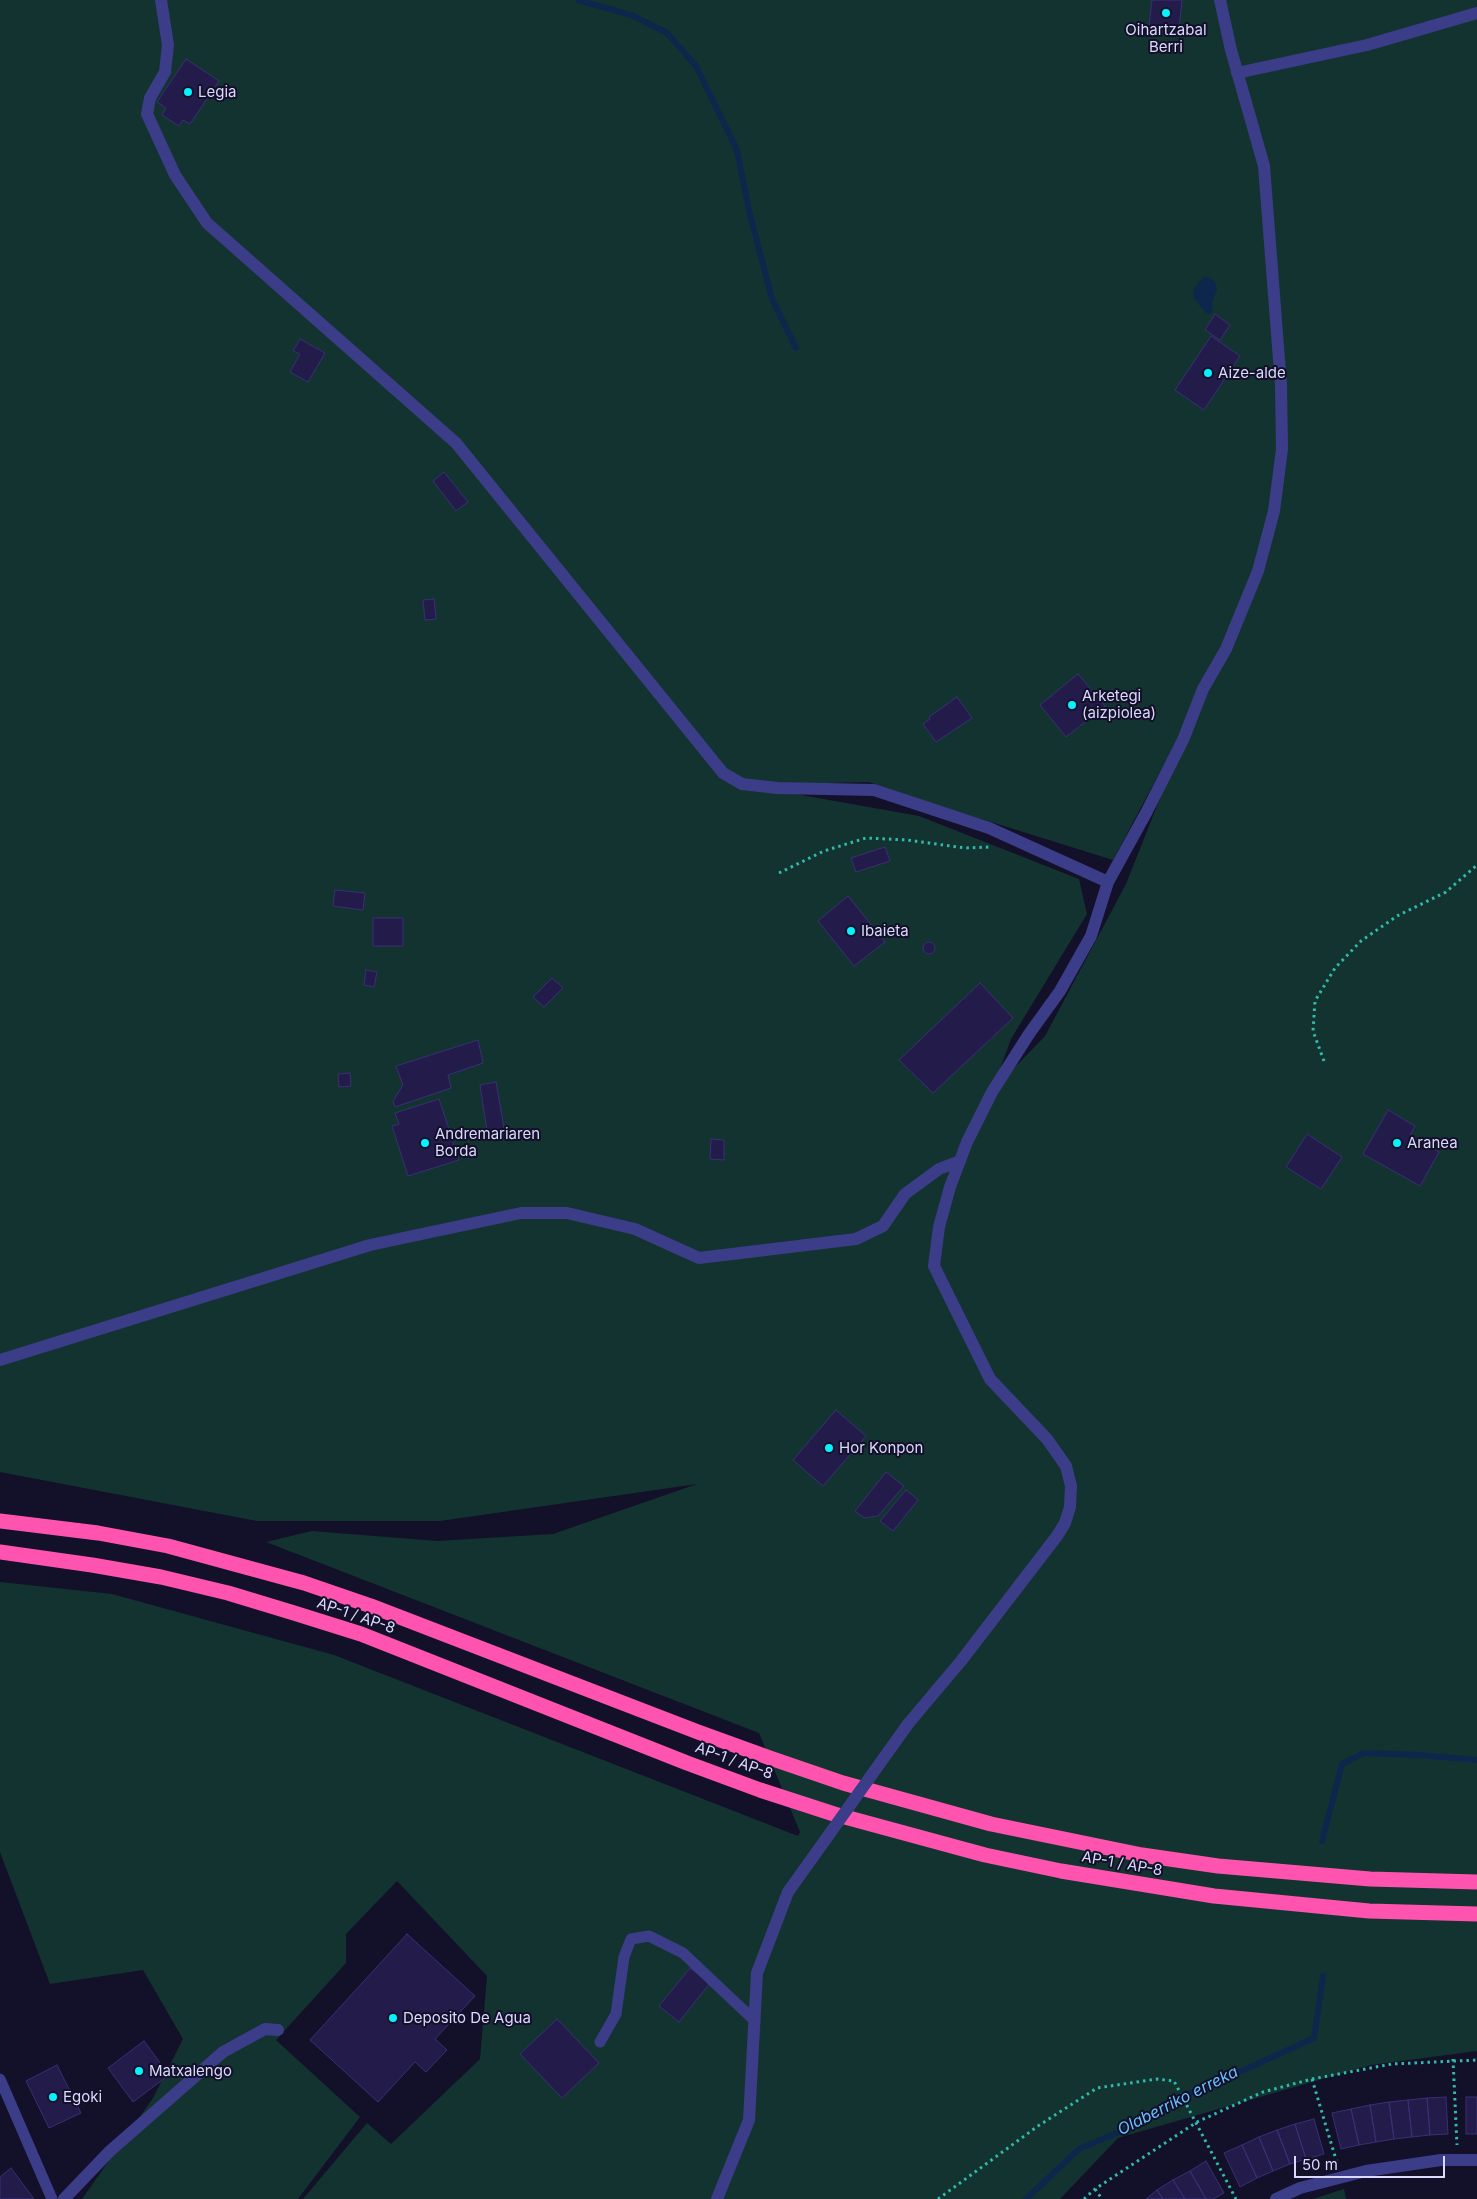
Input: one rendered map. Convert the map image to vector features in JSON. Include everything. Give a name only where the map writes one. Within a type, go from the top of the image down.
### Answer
[{"type":"highway","name":"AP-1 / AP-8","points":[[0,1521],[98,1534],[168,1546],[304,1582],[761,1755],[843,1783],[991,1824],[1142,1855],[1218,1866],[1370,1879],[1477,1882]]},
{"type":"highway","name":"AP-1 / AP-8","points":[[0,1552],[92,1565],[161,1578],[228,1593],[294,1613],[361,1634],[760,1790],[834,1814],[985,1855],[1070,1873],[1214,1896],[1369,1911],[1477,1914]]},
{"type":"street","points":[[162,0],[168,45],[165,72],[150,98],[147,114],[175,175],[207,223],[456,443],[723,773],[742,784],[777,788],[874,790],[989,828],[1108,882]]},
{"type":"street","points":[[717,2199],[749,2120],[757,1973],[788,1892],[908,1724],[961,1661],[1056,1536],[1065,1523],[1070,1507],[1071,1486],[1066,1466],[1046,1440],[990,1379],[934,1266],[939,1227],[967,1142],[992,1092],[1029,1034],[1060,991],[1091,936],[1108,882],[1119,865],[1150,805],[1182,740],[1203,690],[1226,649],[1258,571],[1274,511],[1282,449],[1281,384],[1264,166],[1237,73],[1220,0]]},
{"type":"street","points":[[1237,73],[1367,45],[1477,13]]},
{"type":"street","points":[[0,1360],[370,1245],[522,1213],[567,1214],[635,1228],[699,1258],[856,1239],[883,1226],[906,1194],[939,1169],[960,1161]]},
{"type":"street","points":[[64,2199],[110,2151],[223,2052],[265,2029],[278,2030]]},
{"type":"street","points":[[1276,2199],[1300,2188],[1376,2170],[1441,2160],[1477,2160]]},
{"type":"lane","points":[[600,2042],[616,2014],[624,1957],[630,1939],[649,1936],[683,1953],[755,2021]]},
{"type":"lane","points":[[0,2079],[52,2199]]},
{"type":"path","points":[[779,873],[824,851],[866,838],[907,840],[965,848],[990,847],[1010,837]]},
{"type":"path","points":[[1324,1061],[1313,1031],[1315,1001],[1335,968],[1361,941],[1398,916],[1446,892],[1477,865]]},
{"type":"path","points":[[1453,2059],[1458,2160]]},
{"type":"path","points":[[1084,2199],[1095,2189],[1197,2122],[1263,2092],[1312,2079],[1392,2064],[1453,2059],[1477,2060]]},
{"type":"path","points":[[938,2199],[1038,2126],[1097,2088],[1157,2079],[1174,2080],[1236,2199]]},
{"type":"path","points":[[1312,2079],[1341,2178]]},
{"type":"path","points":[[1095,2189],[1102,2199]]},
{"type":"green space","points":[[0,0],[1477,0],[1477,2051],[1371,2065],[1118,2138],[1060,2199],[303,2199],[367,2123],[391,2144],[480,2059],[487,1976],[397,1881],[346,1934],[346,1963],[276,2040],[360,2117],[298,2199],[82,2199],[153,2098],[183,2039],[143,1970],[50,1984],[0,1852],[0,1582],[112,1594],[334,1655],[798,1836],[800,1832],[759,1733],[266,1542],[312,1531],[437,1541],[553,1534],[697,1484],[440,1521],[257,1521],[0,1472]],"holes":[[[1201,695],[1126,884],[1045,1036],[992,1091],[1011,1039],[1087,914],[1079,879],[919,816],[745,785],[869,782],[1113,860]]]},
{"type":"green space","points":[[1344,2189],[1346,2199],[1313,2199]]},
{"type":"water","points":[[1205,277],[1212,278],[1217,290],[1210,314],[1206,314],[1194,298],[1193,291]]},
{"type":"building","name":"Oihartzabal Berri","points":[[1152,0],[1182,0],[1179,29],[1149,26]]},
{"type":"building","name":"Legia","points":[[186,59],[219,81],[190,124],[183,120],[179,126],[162,115],[166,108],[157,102]]},
{"type":"building","points":[[1215,314],[1230,325],[1220,340],[1205,330]]},
{"type":"building","name":"Aize-alde","points":[[1211,336],[1240,356],[1204,410],[1175,390]]},
{"type":"building","points":[[300,339],[325,353],[308,382],[290,372],[300,354],[293,351]]},
{"type":"building","points":[[444,472],[468,502],[456,511],[433,481]]},
{"type":"building","points":[[434,599],[436,619],[425,620],[423,600]]},
{"type":"building","name":"Arketegi (aizpiolea)","points":[[1078,674],[1105,706],[1066,737],[1040,705]]},
{"type":"building","points":[[957,697],[972,718],[936,742],[923,724],[930,719],[929,717]]},
{"type":"building","points":[[885,847],[890,861],[856,872],[851,858]]},
{"type":"building","points":[[335,890],[365,893],[363,910],[333,906]]},
{"type":"building","name":"Ibaieta","points":[[848,896],[885,942],[854,966],[818,921]]},
{"type":"building","points":[[373,918],[403,918],[403,946],[373,946]]},
{"type":"building","points":[[927,942],[931,942],[935,948],[931,954],[927,954],[923,950],[923,946]]},
{"type":"building","points":[[366,970],[377,972],[374,987],[364,985]]},
{"type":"building","points":[[552,978],[563,988],[544,1007],[533,997]]},
{"type":"building","points":[[980,983],[1013,1018],[933,1093],[899,1060]]},
{"type":"building","points":[[478,1040],[483,1063],[448,1075],[451,1088],[395,1107],[393,1101],[403,1085],[396,1066]]},
{"type":"building","points":[[350,1073],[351,1086],[339,1087],[338,1074]]},
{"type":"building","points":[[496,1082],[505,1134],[488,1137],[480,1085]]},
{"type":"building","name":"Andremariaren Borda","points":[[439,1099],[459,1160],[408,1176],[392,1126],[399,1124],[395,1113]]},
{"type":"building","name":"Aranea","points":[[1388,1110],[1415,1126],[1410,1135],[1439,1152],[1420,1186],[1363,1154]]},
{"type":"building","points":[[1307,1134],[1342,1157],[1321,1189],[1286,1167]]},
{"type":"building","points":[[711,1139],[724,1140],[724,1160],[710,1159]]},
{"type":"building","name":"Hor Konpon","points":[[836,1410],[866,1436],[823,1486],[793,1460]]},
{"type":"building","points":[[886,1472],[904,1486],[878,1516],[864,1518],[855,1511]]},
{"type":"building","points":[[906,1490],[918,1500],[893,1531],[880,1521]]},
{"type":"building","name":"Deposito De Agua","points":[[407,1934],[475,1996],[435,2039],[447,2050],[426,2072],[415,2062],[378,2102],[310,2040]]},
{"type":"building","points":[[690,1968],[710,1983],[679,2022],[659,2006]]},
{"type":"building","points":[[557,2019],[599,2063],[562,2098],[520,2054]]},
{"type":"building","name":"Matxalengo","points":[[144,2041],[169,2075],[133,2102],[108,2068]]},
{"type":"building","name":"Egoki","points":[[57,2065],[81,2113],[49,2128],[26,2081]]},
{"type":"building","points":[[1446,2097],[1448,2134],[1430,2135],[1427,2098]]},
{"type":"building","points":[[1466,2097],[1477,2097],[1477,2134],[1466,2134]]},
{"type":"building","points":[[1427,2098],[1430,2135],[1412,2137],[1408,2100]]},
{"type":"building","points":[[1408,2100],[1412,2137],[1394,2139],[1389,2102]]},
{"type":"building","points":[[1389,2102],[1394,2139],[1376,2142],[1370,2105]]},
{"type":"building","points":[[1370,2105],[1376,2142],[1359,2145],[1351,2109]]},
{"type":"building","points":[[1351,2109],[1359,2145],[1341,2149],[1332,2113]]},
{"type":"building","points":[[1314,2119],[1324,2154],[1306,2159],[1295,2124]]},
{"type":"building","points":[[1295,2124],[1306,2159],[1290,2164],[1277,2130]]},
{"type":"building","points":[[1277,2130],[1290,2164],[1273,2171],[1259,2137]]},
{"type":"building","points":[[1259,2137],[1273,2171],[1257,2178],[1242,2145]]},
{"type":"building","points":[[1242,2145],[1257,2178],[1240,2187],[1224,2153]]},
{"type":"building","points":[[1206,2161],[1224,2193],[1213,2199],[1206,2199],[1190,2171]]},
{"type":"building","points":[[11,2168],[34,2199],[0,2199],[0,2177]]},
{"type":"building","points":[[1190,2171],[1206,2199],[1185,2199],[1173,2180]]},
{"type":"building","points":[[1173,2180],[1185,2199],[1163,2199],[1157,2190]]},
{"type":"building","points":[[1157,2190],[1163,2199],[1146,2199]]},
{"type":"waterway","points":[[578,0],[631,15],[667,33],[696,66],[737,150],[749,211],[772,299],[796,348]]},
{"type":"waterway","name":"Olaberriko erreka","points":[[1322,1841],[1342,1764],[1364,1753],[1477,1760]]},
{"type":"waterway","name":"Olaberriko erreka","points":[[1026,2199],[1079,2149],[1138,2124],[1206,2084],[1244,2070],[1314,2038],[1323,1976]]},
{"type":"place","name":"Oihartzabal Berri","points":[[1166,13]]},
{"type":"place","name":"Legia","points":[[188,92]]},
{"type":"place","name":"Aize-alde","points":[[1208,373]]},
{"type":"place","name":"Arketegi (aizpiolea)","points":[[1072,705]]},
{"type":"place","name":"Ibaieta","points":[[851,931]]},
{"type":"place","name":"Andremariaren Borda","points":[[425,1143]]},
{"type":"place","name":"Aranea","points":[[1397,1143]]},
{"type":"place","name":"Hor Konpon","points":[[829,1448]]},
{"type":"place","name":"Deposito De Agua","points":[[393,2018]]},
{"type":"place","name":"Matxalengo","points":[[139,2071]]},
{"type":"place","name":"Egoki","points":[[53,2097]]}]
